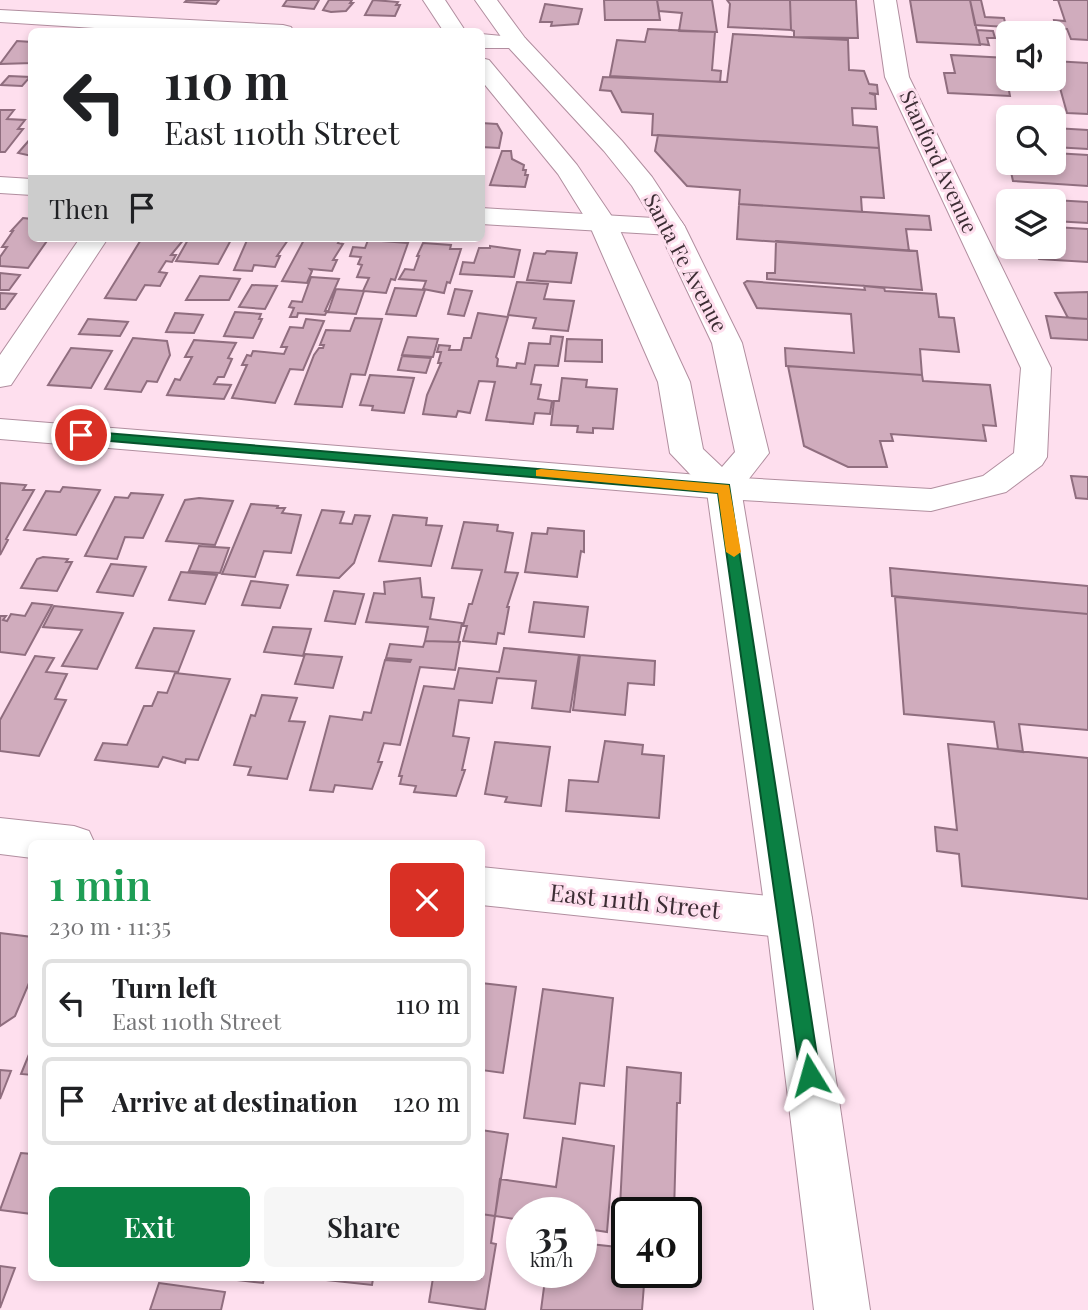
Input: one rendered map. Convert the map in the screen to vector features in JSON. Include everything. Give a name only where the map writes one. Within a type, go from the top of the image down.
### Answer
[{"type":"street","points":[[434,0],[452,28]]},
{"type":"street","name":"Santa Fe Avenue","points":[[486,0],[517,43],[614,146],[643,183],[671,228],[727,343],[741,399],[752,453],[724,488]]},
{"type":"street","name":"Stanford Avenue","points":[[0,429],[724,488],[931,500],[995,484],[1030,457],[1036,368],[897,76],[885,0]]},
{"type":"street","points":[[234,28],[247,10]]},
{"type":"street","points":[[0,16],[200,28]]},
{"type":"street","points":[[485,41],[517,43]]},
{"type":"street","points":[[485,70],[568,170],[603,224],[674,382],[687,453],[724,488],[789,918],[842,1310]]},
{"type":"street","points":[[0,185],[28,187]]},
{"type":"street","points":[[485,216],[671,228]]},
{"type":"street","points":[[0,378],[91,242]]},
{"type":"street","points":[[0,836],[37,840]]},
{"type":"street","name":"East 111th Street","points":[[485,886],[789,918]]},
{"type":"building","points":[[219,0],[216,4],[185,2]]},
{"type":"building","points":[[287,0],[319,0],[314,9],[283,6]]},
{"type":"building","points":[[329,0],[352,0],[350,3],[353,3],[346,11],[323,10]]},
{"type":"building","points":[[373,0],[398,2],[396,5],[400,5],[395,16],[365,15]]},
{"type":"building","points":[[604,0],[657,0],[660,20],[605,20]]},
{"type":"building","points":[[657,0],[712,0],[717,32],[679,31],[682,13],[659,11]]},
{"type":"building","points":[[727,0],[790,0],[791,30],[728,27],[730,4]]},
{"type":"building","points":[[790,0],[856,0],[858,38],[794,37],[794,31],[791,30]]},
{"type":"building","points":[[910,0],[970,0],[980,45],[917,42]]},
{"type":"building","points":[[970,0],[981,0],[985,17],[1004,18],[1005,21],[996,21],[996,26],[975,25]]},
{"type":"building","points":[[1058,0],[1088,0],[1088,40],[1071,39]]},
{"type":"building","points":[[545,4],[582,9],[578,24],[551,26],[552,22],[540,22]]},
{"type":"building","points":[[648,29],[715,32],[712,70],[721,71],[720,82],[610,76],[617,40],[645,42]]},
{"type":"building","points":[[977,30],[993,31],[995,38],[987,38],[989,45],[980,44]]},
{"type":"building","points":[[733,34],[848,40],[849,70],[864,71],[869,84],[877,85],[878,94],[869,93],[875,95],[876,109],[852,108],[853,125],[877,127],[879,148],[652,135],[653,114],[622,112],[611,91],[600,90],[603,77],[727,82]]},
{"type":"building","points":[[17,41],[28,42],[28,63],[0,64]]},
{"type":"building","points":[[951,55],[996,57],[996,91],[1009,91],[1010,96],[948,93],[944,73],[955,73]]},
{"type":"building","points":[[1066,62],[1088,63],[1088,114],[1067,113],[1061,91],[1066,91]]},
{"type":"building","points":[[9,76],[28,77],[22,86],[1,85]]},
{"type":"building","points":[[0,110],[14,110],[7,119],[25,120],[18,129],[23,129],[5,152],[0,152]]},
{"type":"building","points":[[485,123],[497,124],[502,133],[499,148],[485,147]]},
{"type":"building","points":[[1066,129],[1088,130],[1088,149],[1066,148]]},
{"type":"building","points":[[658,135],[879,148],[884,198],[861,197],[862,212],[739,204],[740,190],[687,186],[655,151]]},
{"type":"building","points":[[28,142],[28,155],[18,153]]},
{"type":"building","points":[[502,151],[511,151],[512,159],[524,165],[525,175],[528,175],[525,187],[490,185]]},
{"type":"building","points":[[1066,154],[1088,155],[1088,186],[1013,181],[1012,175],[1066,175]]},
{"type":"building","points":[[1066,201],[1088,202],[1088,223],[1066,222]]},
{"type":"building","points":[[739,204],[929,216],[931,230],[906,229],[909,251],[737,239]]},
{"type":"building","points":[[23,218],[28,219],[28,242],[46,242],[28,268],[0,266],[0,257],[7,247],[2,247]]},
{"type":"building","points":[[1066,228],[1088,229],[1088,262],[1039,259],[1066,259]]},
{"type":"building","points":[[776,241],[917,251],[922,290],[767,279],[767,273],[775,273]]},
{"type":"building","points":[[140,242],[182,242],[171,255],[176,255],[172,262],[166,261],[159,272],[167,273],[160,286],[145,285],[136,300],[105,298]]},
{"type":"building","points":[[187,242],[230,242],[218,264],[176,261]]},
{"type":"building","points":[[246,242],[287,242],[277,256],[280,256],[275,267],[254,265],[252,271],[234,270]]},
{"type":"building","points":[[303,242],[343,244],[333,260],[337,260],[332,271],[310,269],[312,271],[307,283],[282,281]]},
{"type":"building","points":[[367,242],[408,243],[395,280],[391,279],[386,293],[364,291],[356,314],[328,312],[336,289],[363,291],[369,278],[357,277],[362,265],[358,264],[361,257],[350,256],[353,247],[365,248]]},
{"type":"building","points":[[423,243],[451,245],[450,249],[461,249],[444,293],[423,289],[426,281],[399,279],[405,269],[414,270]]},
{"type":"building","points":[[490,246],[520,250],[514,277],[460,274],[463,262],[474,263],[479,248]]},
{"type":"building","points":[[547,251],[577,253],[571,283],[527,280],[534,253],[545,254]]},
{"type":"building","points":[[0,273],[20,275],[9,290],[0,290]]},
{"type":"building","points":[[200,276],[240,279],[229,300],[186,300]]},
{"type":"building","points":[[311,277],[339,279],[325,315],[298,313],[297,317],[290,317],[294,308],[289,307],[292,301],[302,302]]},
{"type":"building","points":[[747,281],[865,290],[864,286],[884,288],[885,291],[936,294],[939,317],[954,318],[959,352],[920,349],[922,375],[786,366],[785,348],[854,353],[851,314],[757,308],[744,283]]},
{"type":"building","points":[[517,282],[548,284],[544,299],[574,301],[568,331],[533,328],[536,318],[508,315]]},
{"type":"building","points":[[252,285],[277,286],[265,309],[239,307]]},
{"type":"building","points":[[395,288],[425,290],[416,316],[386,314]]},
{"type":"building","points":[[455,289],[472,291],[464,316],[448,314]]},
{"type":"building","points":[[1088,292],[1088,319],[1068,318],[1055,293]]},
{"type":"building","points":[[0,293],[16,294],[5,309],[0,309]]},
{"type":"building","points":[[235,312],[261,314],[259,319],[262,319],[253,338],[224,336]]},
{"type":"building","points":[[175,313],[203,315],[194,333],[166,332]]},
{"type":"building","points":[[478,313],[508,317],[496,357],[497,366],[516,368],[517,363],[525,364],[529,343],[550,344],[551,336],[563,337],[558,366],[535,365],[531,384],[541,385],[538,399],[552,401],[550,414],[535,413],[533,424],[486,420],[495,382],[479,381],[470,413],[458,411],[456,417],[423,414],[427,395],[441,363],[438,363],[441,352],[437,352],[439,345],[450,346],[449,350],[461,350],[464,338],[471,338]]},
{"type":"building","points":[[1046,316],[1088,319],[1088,340],[1051,338]]},
{"type":"building","points":[[355,318],[382,319],[365,375],[351,374],[342,407],[295,404],[314,355],[319,348],[323,348],[324,345],[320,345],[326,330],[350,331]]},
{"type":"building","points":[[88,319],[128,322],[120,336],[79,334]]},
{"type":"building","points":[[306,319],[324,321],[303,370],[290,369],[275,403],[232,398],[247,365],[242,365],[247,355],[251,356],[253,351],[284,354],[287,347],[281,347],[290,327],[303,328]]},
{"type":"building","points":[[408,337],[438,339],[433,357],[402,355]]},
{"type":"building","points":[[133,338],[167,341],[170,355],[157,382],[147,381],[141,392],[105,389]]},
{"type":"building","points":[[567,339],[602,340],[602,362],[565,361]]},
{"type":"building","points":[[194,340],[236,343],[228,358],[232,359],[224,377],[218,377],[214,384],[231,385],[224,399],[167,395],[175,379],[180,380],[192,357],[185,357]]},
{"type":"building","points":[[71,348],[112,351],[91,388],[48,385]]},
{"type":"building","points":[[402,356],[431,358],[426,373],[398,370]]},
{"type":"building","points":[[788,366],[922,375],[923,381],[990,385],[996,426],[983,425],[986,441],[891,434],[893,441],[880,441],[887,467],[848,467],[804,446]]},
{"type":"building","points":[[370,375],[414,378],[404,413],[372,410],[373,406],[360,405]]},
{"type":"building","points":[[562,378],[587,380],[586,387],[617,389],[613,429],[593,428],[593,433],[577,432],[578,426],[551,425],[554,401],[559,401]]},
{"type":"building","points":[[1071,476],[1088,477],[1088,499],[1076,498]]},
{"type":"building","points":[[0,483],[26,485],[23,490],[34,490],[0,555]]},
{"type":"building","points":[[63,487],[100,490],[76,535],[24,530],[46,491],[60,492]]},
{"type":"building","points":[[131,493],[163,495],[143,538],[125,537],[117,559],[85,556],[115,497],[128,498]]},
{"type":"building","points":[[199,498],[233,501],[215,545],[166,541],[185,500]]},
{"type":"building","points":[[251,504],[278,506],[277,508],[285,508],[282,513],[301,515],[291,553],[264,551],[255,577],[222,574]]},
{"type":"building","points":[[322,510],[344,512],[340,523],[352,524],[355,515],[370,516],[354,563],[339,578],[297,575]]},
{"type":"building","points":[[393,515],[427,518],[426,525],[442,526],[431,566],[379,561]]},
{"type":"building","points":[[464,522],[498,525],[497,531],[513,533],[505,572],[518,573],[507,607],[504,634],[498,633],[496,644],[463,641],[467,626],[463,626],[482,570],[452,568]]},
{"type":"building","points":[[548,528],[584,531],[584,552],[581,551],[577,577],[525,572],[532,533],[547,534]]},
{"type":"building","points":[[199,546],[229,548],[220,573],[189,571]]},
{"type":"building","points":[[37,559],[68,559],[66,562],[72,562],[57,591],[21,588]]},
{"type":"building","points":[[111,564],[146,567],[133,596],[97,592]]},
{"type":"building","points":[[890,568],[1088,586],[1088,614],[892,596]]},
{"type":"building","points":[[181,572],[217,575],[205,604],[169,600]]},
{"type":"building","points":[[420,578],[422,597],[434,598],[430,619],[462,623],[458,642],[425,641],[428,627],[366,622],[374,593],[385,594],[384,582]]},
{"type":"building","points":[[251,581],[288,585],[280,608],[242,605]]},
{"type":"building","points":[[334,591],[364,594],[355,624],[325,621]]},
{"type":"building","points":[[895,597],[1088,614],[1088,730],[1019,724],[1023,752],[998,749],[994,722],[904,714]]},
{"type":"building","points":[[534,602],[588,607],[584,637],[529,632]]},
{"type":"building","points":[[32,603],[52,605],[25,655],[0,652],[0,616],[6,616],[3,620],[7,621],[11,614],[25,616]]},
{"type":"building","points":[[54,606],[123,613],[97,669],[62,666],[82,630],[43,627]]},
{"type":"building","points":[[273,627],[311,629],[303,656],[264,652]]},
{"type":"building","points":[[154,628],[194,631],[178,672],[136,668]]},
{"type":"building","points":[[425,641],[460,642],[455,670],[420,667],[400,745],[384,743],[378,762],[382,762],[372,789],[335,785],[333,792],[310,790],[330,716],[362,720],[364,712],[371,713],[385,660],[411,660],[386,658],[390,644],[423,647]]},
{"type":"building","points":[[504,648],[579,655],[570,712],[532,708],[536,681],[497,678],[492,703],[459,700],[453,736],[469,738],[462,770],[465,770],[456,796],[414,792],[416,786],[400,784],[402,776],[399,776],[424,686],[454,689],[459,668],[499,672]]},
{"type":"building","points":[[305,654],[342,657],[333,688],[295,684]]},
{"type":"building","points":[[580,655],[655,661],[654,685],[628,683],[625,715],[573,710]]},
{"type":"building","points":[[35,656],[54,658],[46,672],[67,674],[55,699],[66,700],[39,756],[0,751],[0,720]]},
{"type":"building","points":[[175,673],[230,679],[198,760],[186,759],[185,763],[163,757],[158,767],[95,760],[103,743],[127,745],[144,706],[152,706],[158,692],[167,693]]},
{"type":"building","points":[[262,695],[297,698],[289,721],[305,722],[287,779],[248,775],[251,767],[234,765],[251,715],[255,716]]},
{"type":"building","points":[[605,741],[643,745],[642,754],[664,756],[659,818],[566,811],[569,780],[598,782]]},
{"type":"building","points":[[495,742],[550,747],[541,806],[505,802],[507,797],[485,794]]},
{"type":"building","points":[[948,744],[1088,758],[1088,899],[962,886],[959,854],[937,851],[935,827],[957,830]]},
{"type":"building","points":[[0,933],[28,936],[28,985],[15,1016],[0,1026]]},
{"type":"building","points":[[485,983],[516,987],[503,1073],[485,1071]]},
{"type":"building","points":[[543,989],[613,998],[604,1086],[580,1083],[575,1124],[524,1118]]},
{"type":"building","points":[[28,1057],[28,1075],[21,1074]]},
{"type":"building","points":[[627,1067],[681,1073],[680,1103],[677,1103],[674,1197],[620,1197]]},
{"type":"building","points":[[0,1070],[11,1071],[0,1099]]},
{"type":"building","points":[[485,1131],[508,1134],[495,1216],[485,1215]]},
{"type":"building","points":[[563,1138],[614,1146],[607,1232],[597,1230],[597,1197],[506,1197],[506,1218],[495,1216],[500,1179],[556,1187]]},
{"type":"building","points":[[21,1153],[28,1154],[28,1214],[0,1210]]},
{"type":"building","points":[[485,1215],[495,1216],[491,1243],[496,1244],[485,1310],[429,1302],[432,1281],[485,1281]]},
{"type":"building","points":[[597,1245],[611,1246],[611,1288],[644,1288],[642,1310],[541,1310],[544,1288],[597,1288]]},
{"type":"building","points":[[0,1266],[15,1268],[0,1308]]},
{"type":"building","points":[[336,1281],[373,1281],[372,1285]]},
{"type":"building","points":[[159,1283],[225,1292],[221,1310],[150,1310]]},
{"type":"slow traffic","points":[[541,473],[724,488],[734,552]]},
{"type":"route","points":[[81,435],[724,488],[810,1075]]}]
